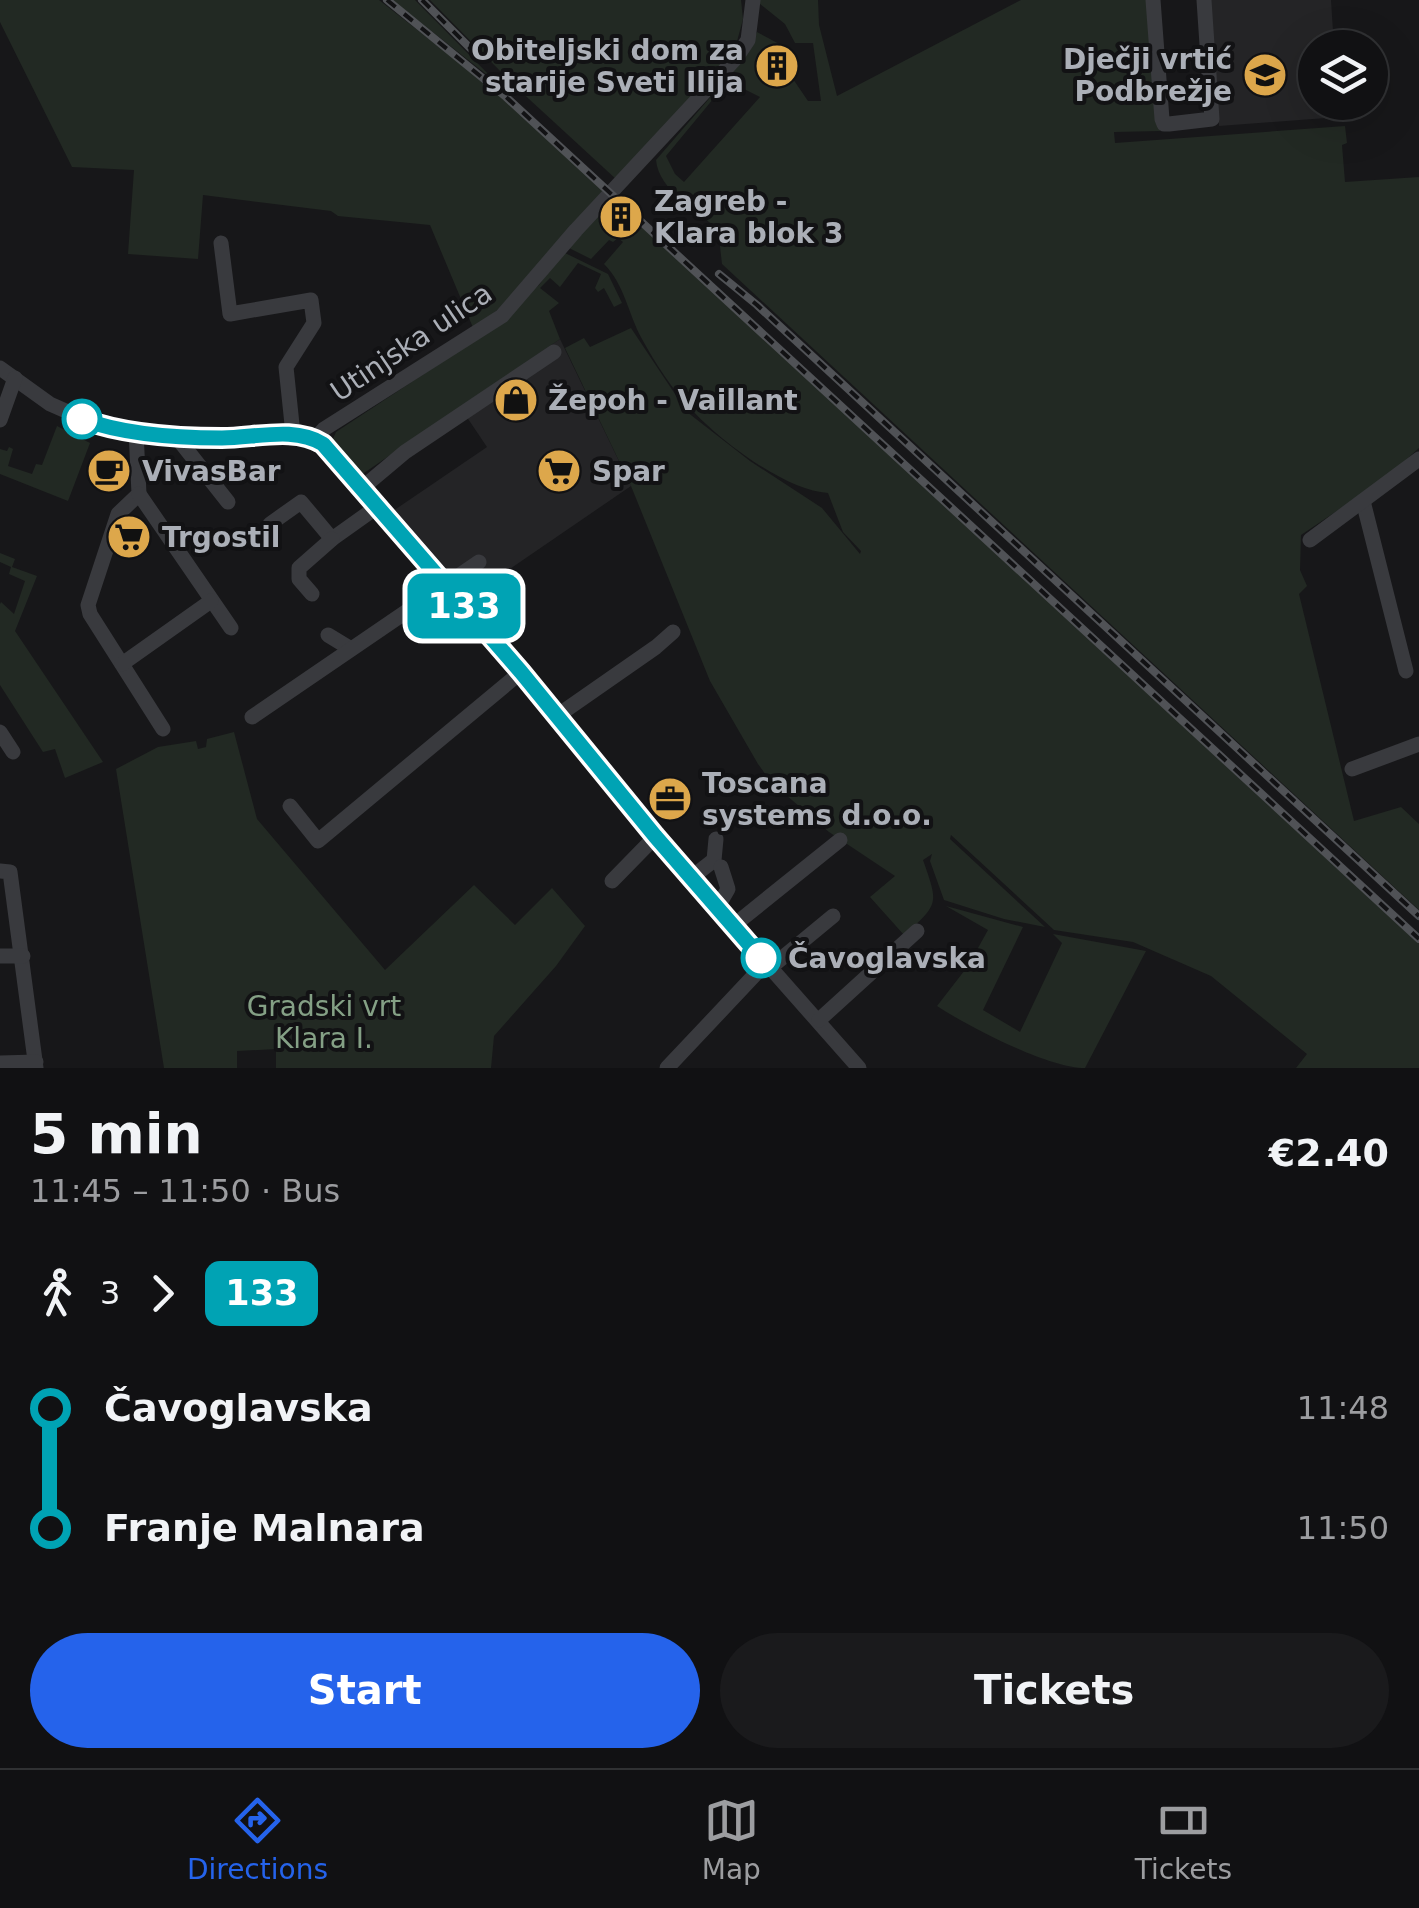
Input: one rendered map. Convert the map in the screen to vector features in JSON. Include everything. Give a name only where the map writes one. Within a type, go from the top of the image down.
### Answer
[{"type":"street","name":"Utinjska ulica","points":[[315,439],[502,316],[736,58],[748,40],[753,0]]},
{"type":"street","points":[[1153,0],[1162,120],[1169,124],[1212,120],[1204,0]]},
{"type":"street","points":[[221,244],[230,314],[311,300],[314,323],[286,367],[292,434]]},
{"type":"street","points":[[361,489],[405,452],[554,352]]},
{"type":"street","points":[[0,368],[74,416],[100,426],[226,438],[292,434],[315,439],[329,450],[521,672],[691,878],[859,1068]]},
{"type":"street","points":[[0,420],[15,378]]},
{"type":"street","points":[[136,431],[139,494],[230,628]]},
{"type":"street","points":[[175,435],[228,502]]},
{"type":"street","points":[[1310,540],[1419,459]]},
{"type":"street","points":[[139,494],[118,514],[88,597],[90,614],[163,729]]},
{"type":"street","points":[[1362,501],[1406,671]]},
{"type":"street","points":[[270,524],[302,502],[332,539]]},
{"type":"street","points":[[312,594],[299,578],[299,568],[377,507]]},
{"type":"street","points":[[252,716],[479,562]]},
{"type":"street","points":[[122,664],[211,600]]},
{"type":"street","points":[[557,716],[673,632]]},
{"type":"street","points":[[328,635],[352,649]]},
{"type":"street","points":[[290,806],[318,841],[521,672]]},
{"type":"street","points":[[0,732],[13,752]]},
{"type":"street","points":[[1352,769],[1419,744]]},
{"type":"street","points":[[612,881],[655,836]]},
{"type":"street","points":[[691,878],[714,860],[716,839]]},
{"type":"street","points":[[733,926],[840,840]]},
{"type":"street","points":[[717,908],[728,889],[721,867]]},
{"type":"street","points":[[0,871],[10,872],[36,1065],[0,1063]]},
{"type":"street","points":[[678,1064],[768,966],[833,916]]},
{"type":"street","points":[[818,1020],[917,931]]},
{"type":"street","points":[[0,956],[22,956]]},
{"type":"shaded area","name":"Dječji vrtić Podbrežje","points":[[1210,0],[1331,0],[1333,30],[1298,30],[1299,120],[1219,126]]},
{"type":"shaded area","points":[[560,339],[631,486],[466,599],[393,511],[487,447],[460,407]]},
{"type":"green space","points":[[0,0],[379,0],[488,85],[605,192],[502,306],[474,330],[430,225],[338,216],[331,211],[203,195],[198,259],[128,254],[134,170],[72,167],[0,22]]},
{"type":"green space","points":[[392,0],[415,0],[496,82]]},
{"type":"green space","points":[[430,0],[741,0],[743,19],[735,49],[617,180],[517,88]]},
{"type":"green space","points":[[760,0],[818,0],[819,25],[837,96],[1021,0],[1150,0],[1160,131],[1114,132],[1115,143],[1345,126],[1345,182],[1419,177],[1419,448],[1386,478],[1301,535],[1300,570],[1307,586],[1299,594],[1354,821],[1401,807],[1419,824],[1419,910],[722,264],[718,229],[671,191],[656,160],[746,56],[757,32],[783,46],[756,58],[761,82],[793,79],[808,101],[821,101],[813,43],[795,43],[785,24]],"holes":[[[728,81],[760,97],[684,182],[675,174],[666,156]]]},
{"type":"green space","points":[[600,213],[608,216],[620,233],[633,221],[638,231],[643,227],[1419,944],[1419,1068],[1296,1068],[1307,1054],[1211,976],[1133,942],[1054,930],[951,835],[950,839],[1045,927],[944,900],[930,861],[932,854],[923,860],[933,902],[904,935],[870,897],[895,876],[829,832],[771,782],[710,681],[631,486],[565,348],[584,338],[590,347],[631,328],[687,412],[750,461],[822,508],[860,554],[861,551],[843,532],[828,493],[793,483],[754,462],[703,421],[677,393],[647,348],[617,281],[604,264],[623,242],[618,238],[609,240],[591,259],[567,247]]},
{"type":"green space","points":[[563,252],[608,274],[622,303],[614,307],[604,288],[598,292],[595,288],[601,274],[578,263],[560,287],[550,278],[540,288],[559,303],[549,311],[560,339],[361,475],[332,441],[336,432],[451,356],[539,285]]},
{"type":"green space","points":[[57,426],[90,443],[68,501],[0,474],[0,449],[7,451],[9,447],[13,449],[8,466],[32,474],[36,464],[42,465]]},
{"type":"green space","points":[[0,553],[15,559],[12,567],[37,576],[15,631],[103,762],[65,778],[55,749],[43,752],[0,685],[0,604],[14,614],[25,581],[9,574],[11,567],[0,562]]},
{"type":"green space","name":"Gradski vrt Klara I.","points":[[234,732],[257,819],[385,970],[474,885],[515,925],[552,888],[585,926],[556,966],[494,1036],[491,1068],[276,1068],[276,1049],[237,1051],[237,1068],[164,1068],[116,769],[158,747],[196,741],[198,749],[206,747],[207,739]]},
{"type":"green space","points":[[946,906],[1023,927],[983,1010],[1020,1032],[1062,943],[1053,934],[1146,951],[1085,1068],[1030,1054],[937,1006],[968,966],[988,930]]},
{"type":"railway","points":[[387,0],[506,97],[1419,939]]},
{"type":"railway","points":[[422,0],[480,58]]},
{"type":"railway","points":[[719,274],[1419,916]]},
{"type":"bus line","name":"133","points":[[82,419],[100,426],[191,437],[292,434],[323,444],[761,958]]},
{"type":"place","name":"Obiteljski dom za starije Sveti Ilija","points":[[777,66]]},
{"type":"place","name":"Dječji vrtić Podbrežje","points":[[1265,75]]},
{"type":"place","name":"Zagreb - Klara blok 3","points":[[621,217]]},
{"type":"place","name":"Žepoh - Vaillant","points":[[516,400]]},
{"type":"place","name":"VivasBar","points":[[109,471]]},
{"type":"place","name":"Spar","points":[[559,471]]},
{"type":"place","name":"Trgostil","points":[[129,537]]},
{"type":"place","name":"Toscana systems d.o.o.","points":[[670,799]]},
{"type":"place","name":"Čavoglavska","points":[[761,958]]}]
